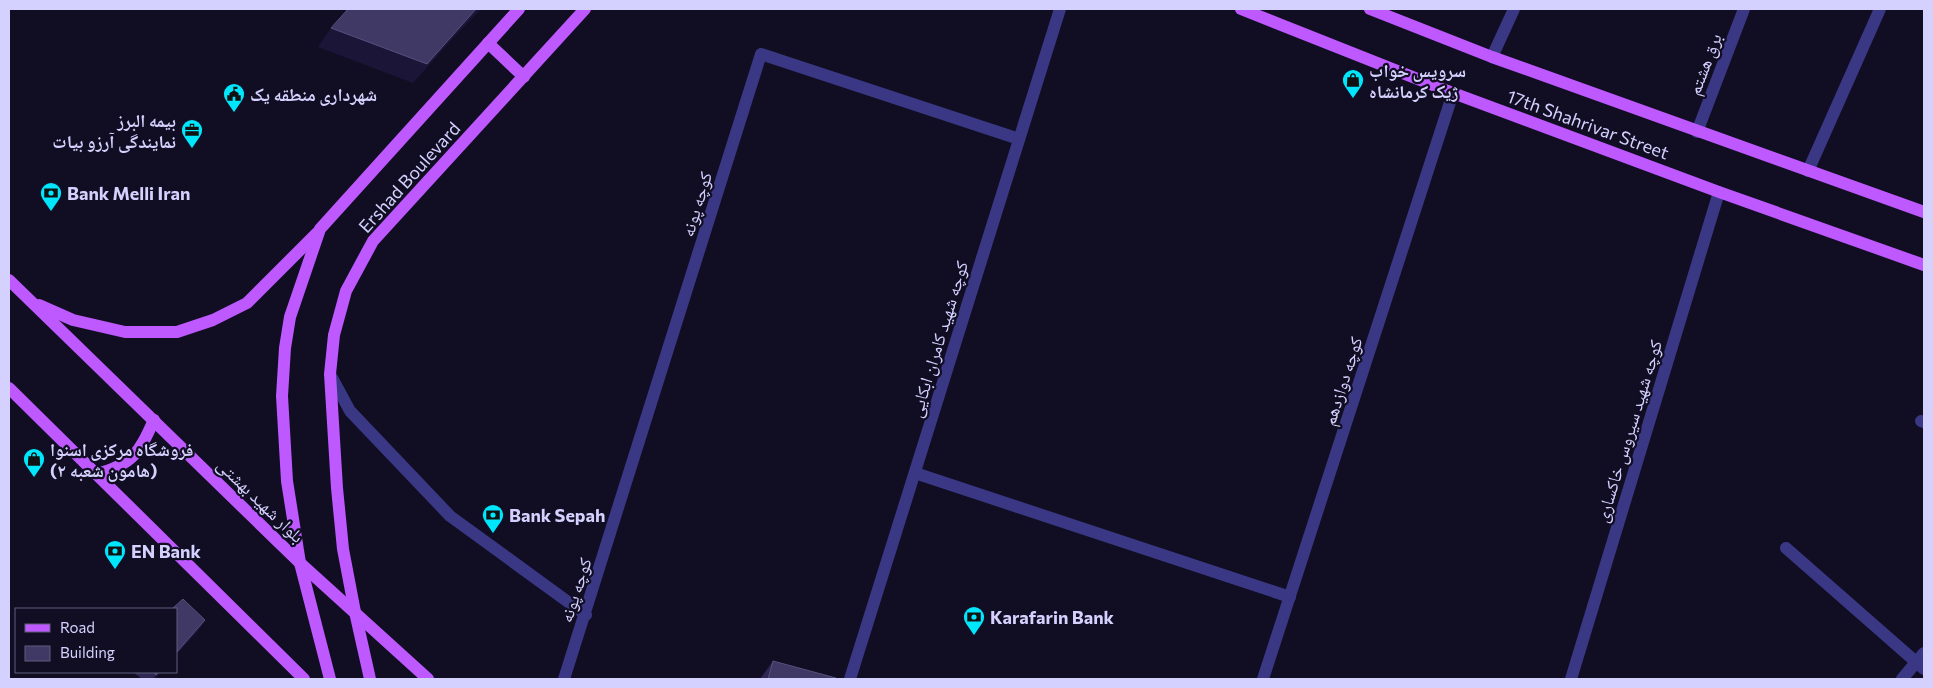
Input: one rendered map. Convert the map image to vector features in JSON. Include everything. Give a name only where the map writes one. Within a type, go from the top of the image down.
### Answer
[{"type":"main road","name":"Ershad Boulevard","points":[[330,679],[300,563],[287,481],[282,396],[290,317],[320,229],[519,9]]},
{"type":"main road","name":"Ershad Boulevard","points":[[370,679],[343,549],[336,488],[330,374],[334,334],[346,291],[373,240],[585,9]]},
{"type":"main road","name":"17th Shahrivar Street","points":[[1241,9],[1453,93],[1719,192],[1924,265]]},
{"type":"main road","name":"17th Shahrivar Street","points":[[1370,9],[1492,57],[1924,212]]},
{"type":"main road","points":[[488,43],[524,77]]},
{"type":"main road","points":[[30,301],[73,320],[125,332],[177,332],[213,320],[247,303],[320,229]]},
{"type":"main road","name":"بلوار شهید بهشتی","points":[[9,280],[300,563],[428,679]]},
{"type":"main road","points":[[9,388],[304,679]]},
{"type":"main road","points":[[97,474],[116,469],[133,458],[144,444],[154,420]]},
{"type":"street","name":"کوچه شهید کامران ابکایی","points":[[850,679],[1060,9]]},
{"type":"street","points":[[1492,57],[1514,9]]},
{"type":"street","name":"برق هشتم","points":[[1697,132],[1744,9]]},
{"type":"street","points":[[1808,171],[1880,9]]},
{"type":"street","name":"کوچه پونه","points":[[564,679],[586,615],[761,54],[1019,139]]},
{"type":"street","name":"کوچه دوازدهم","points":[[1263,679],[1453,93]]},
{"type":"street","name":"کوچه شهید سیروس خاکساری","points":[[1571,679],[1719,192]]},
{"type":"street","points":[[330,374],[350,411],[450,516],[586,615]]},
{"type":"street","points":[[915,473],[1290,597]]},
{"type":"street","points":[[1786,548],[1922,662],[1902,679]]},
{"type":"building","points":[[348,9],[476,9],[427,64],[331,28]]},
{"type":"building","points":[[183,599],[205,620],[178,651],[178,608],[173,608]]},
{"type":"building","points":[[773,661],[836,678],[836,679],[768,679]]},
{"type":"place","name":"سرویس خواب ژیک کرمانشاه","points":[[1353,99]]},
{"type":"place","name":"شهرداری منطقه یک","points":[[234,113]]},
{"type":"place","name":"بیمه البرز نمایندگی آرزو بیات","points":[[192,149]]},
{"type":"place","name":"Bank Melli Iran","points":[[51,212]]},
{"type":"place","name":"فروشگاه مرکزی اسنوا (هامون شعبه ۲)","points":[[34,478]]},
{"type":"place","name":"Bank Sepah","points":[[493,534]]},
{"type":"place","name":"EN Bank","points":[[115,570]]},
{"type":"place","name":"Karafarin Bank","points":[[974,636]]}]
